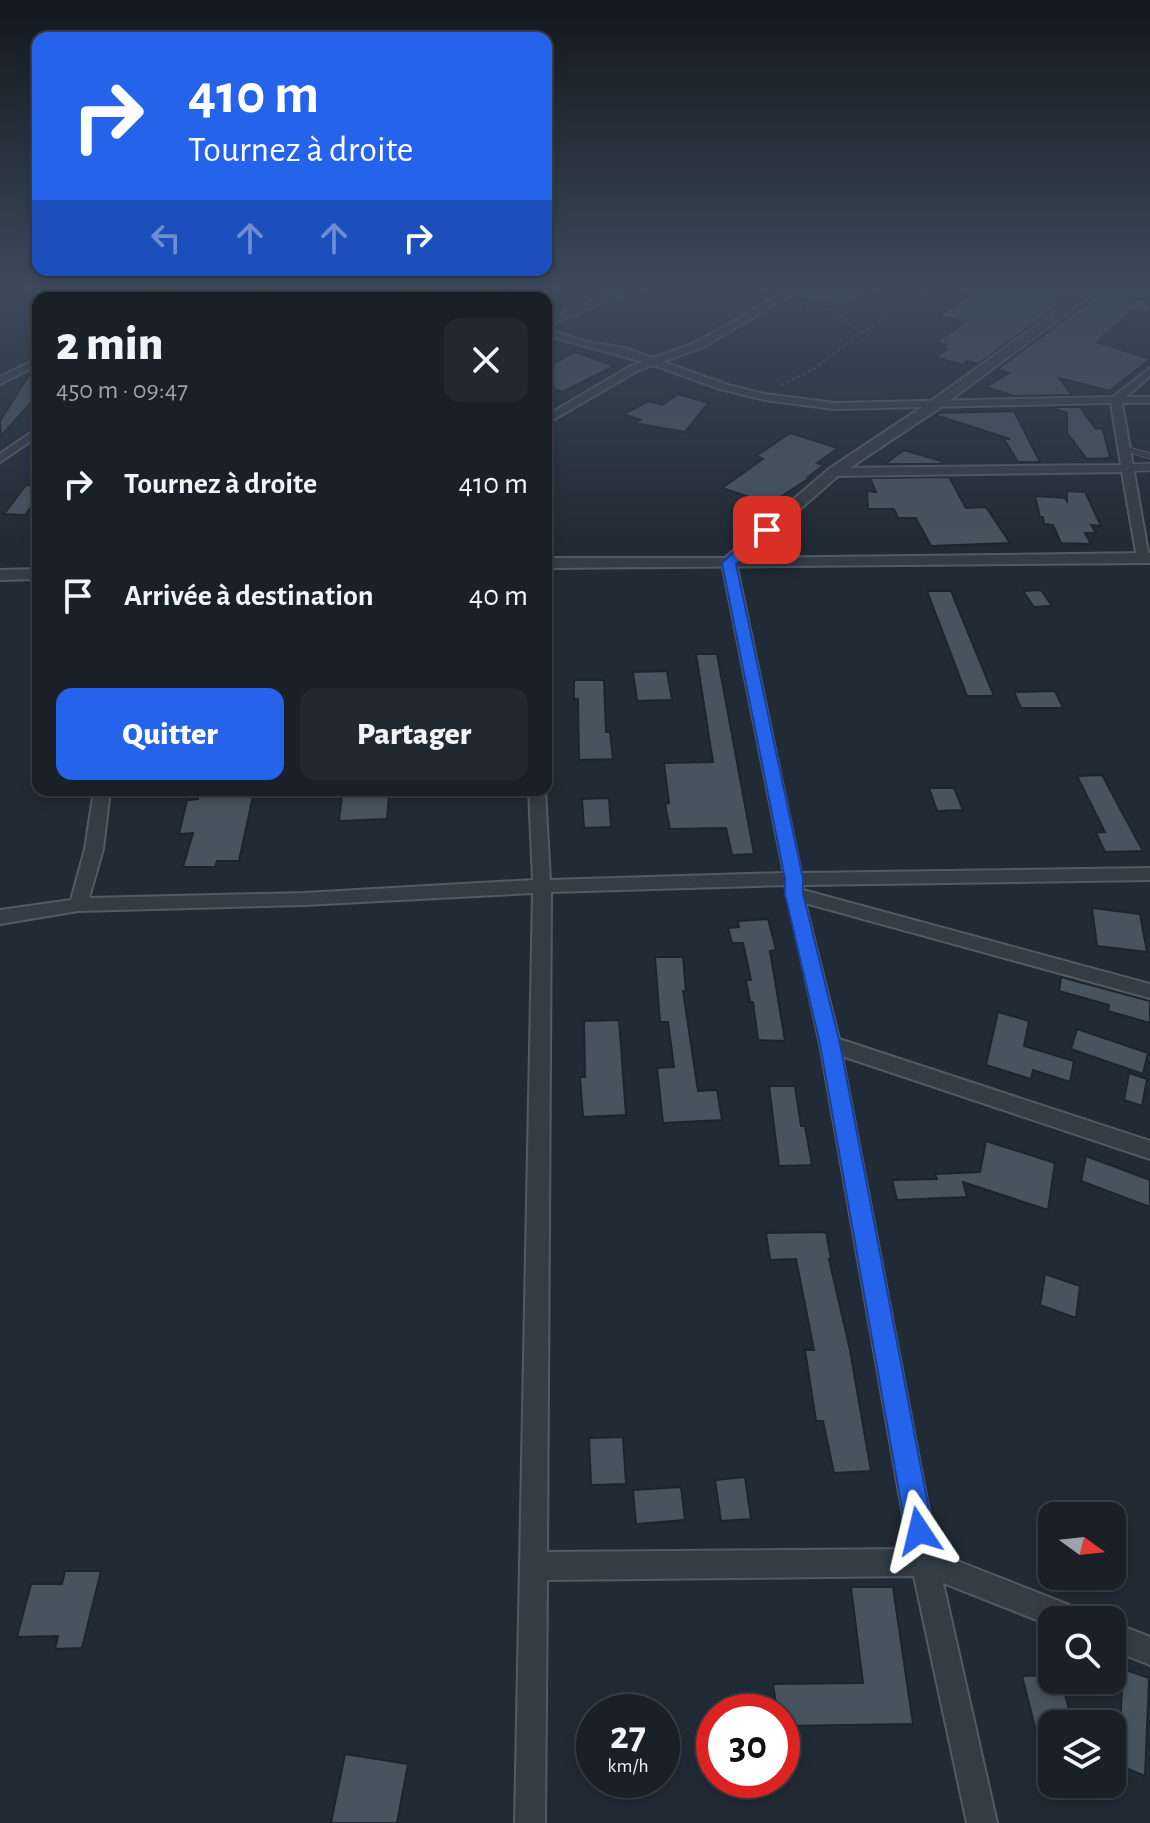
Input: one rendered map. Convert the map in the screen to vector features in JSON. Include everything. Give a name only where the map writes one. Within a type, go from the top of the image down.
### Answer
[{"type":"street","points":[[0,381],[19,371]]},
{"type":"street","points":[[552,417],[630,371]]},
{"type":"street","points":[[680,371],[755,394],[834,406],[1150,400]]},
{"type":"street","points":[[729,563],[834,472],[982,371]]},
{"type":"street","points":[[1116,400],[1150,371]]},
{"type":"street","points":[[552,563],[1147,558],[1125,468],[1116,400]]},
{"type":"street","points":[[0,459],[32,435]]},
{"type":"street","points":[[18,445],[32,445]]},
{"type":"street","points":[[834,472],[1125,468]]},
{"type":"street","points":[[729,563],[794,886],[830,1044],[925,1562],[982,1823]]},
{"type":"street","points":[[0,575],[32,574]]},
{"type":"street","points":[[78,905],[94,849],[101,796]]},
{"type":"street","points":[[530,1823],[542,886],[537,796]]},
{"type":"street","points":[[0,917],[78,905],[304,899],[542,886],[794,886],[1150,874]]},
{"type":"street","points":[[794,886],[1150,991]]},
{"type":"street","points":[[830,1044],[1150,1150]]},
{"type":"street","points":[[533,1566],[925,1562],[1038,1607]]},
{"type":"street","points":[[1126,1642],[1150,1651]]},
{"type":"lane","points":[[1122,448],[1150,456]]},
{"type":"lane","points":[[1125,468],[1150,467]]},
{"type":"path","points":[[755,394],[790,382],[808,371]]},
{"type":"building","points":[[552,371],[605,371],[562,392],[552,388]]},
{"type":"building","points":[[1003,371],[1135,371],[1110,391],[1059,378],[1072,395],[1014,396],[986,387],[1009,373]]},
{"type":"building","points":[[31,372],[32,402],[1,436],[0,421]]},
{"type":"building","points":[[678,394],[708,403],[685,432],[634,423],[640,420],[624,414],[648,401],[662,405]]},
{"type":"building","points":[[1049,407],[1080,407],[1095,428],[1103,429],[1110,458],[1087,459],[1067,433],[1067,413]]},
{"type":"building","points":[[1014,411],[1040,462],[1018,462],[1004,439],[1010,439],[935,415],[938,413]]},
{"type":"building","points":[[790,433],[838,448],[817,463],[824,465],[808,477],[811,477],[762,509],[743,502],[749,497],[722,488],[763,459],[756,456]]},
{"type":"building","points":[[904,450],[941,461],[942,464],[885,464]]},
{"type":"building","points":[[949,477],[966,508],[986,507],[1010,543],[931,546],[916,518],[898,518],[894,509],[868,509],[867,491],[876,492],[870,478]]},
{"type":"building","points":[[26,485],[32,486],[32,506],[25,515],[4,514]]},
{"type":"building","points":[[1067,491],[1085,492],[1101,526],[1091,525],[1096,533],[1085,533],[1091,544],[1061,543],[1053,525],[1044,524],[1043,517],[1040,517],[1035,496],[1065,498],[1067,501]]},
{"type":"building","points":[[1041,590],[1052,606],[1034,607],[1023,591]]},
{"type":"building","points":[[927,591],[951,591],[994,696],[967,696]]},
{"type":"building","points":[[696,654],[717,654],[754,854],[732,855],[726,828],[670,829],[665,804],[669,803],[664,763],[713,762]]},
{"type":"building","points":[[667,671],[672,700],[637,701],[633,672]]},
{"type":"building","points":[[574,680],[604,680],[606,732],[610,732],[613,759],[579,760],[578,699],[574,699]]},
{"type":"building","points":[[1055,691],[1063,708],[1021,708],[1014,692]]},
{"type":"building","points":[[1102,775],[1143,851],[1105,852],[1096,833],[1105,832],[1077,776]]},
{"type":"building","points":[[929,788],[954,788],[963,810],[937,811]]},
{"type":"building","points":[[199,796],[253,796],[239,861],[217,861],[215,867],[183,867],[193,833],[179,834],[187,800],[198,799]]},
{"type":"building","points":[[342,796],[389,796],[387,819],[339,821]]},
{"type":"building","points":[[609,798],[611,827],[584,828],[582,799]]},
{"type":"building","points":[[1092,908],[1140,914],[1147,952],[1097,946]]},
{"type":"building","points":[[768,919],[776,950],[770,951],[785,1041],[758,1040],[753,1002],[750,1002],[746,980],[751,980],[743,943],[732,943],[728,928],[739,927],[738,921]]},
{"type":"building","points":[[655,957],[683,957],[686,991],[683,991],[698,1091],[717,1090],[722,1120],[663,1123],[657,1068],[674,1067],[668,1022],[660,1022]]},
{"type":"building","points":[[1061,977],[1150,1001],[1150,1023],[1108,1011],[1109,1005],[1059,991]]},
{"type":"building","points":[[998,1012],[1029,1021],[1024,1046],[1074,1061],[1070,1082],[1033,1070],[1031,1079],[986,1065]]},
{"type":"building","points":[[619,1020],[626,1115],[583,1117],[580,1077],[585,1077],[584,1021]]},
{"type":"building","points":[[1077,1029],[1148,1053],[1143,1074],[1071,1049]]},
{"type":"building","points":[[1129,1073],[1147,1079],[1142,1106],[1124,1100]]},
{"type":"building","points":[[769,1086],[795,1086],[801,1126],[805,1126],[812,1165],[779,1166]]},
{"type":"building","points":[[986,1141],[1055,1163],[1048,1210],[963,1182],[967,1197],[897,1200],[892,1180],[937,1179],[935,1174],[980,1172]]},
{"type":"building","points":[[1086,1156],[1150,1180],[1150,1207],[1081,1181]]},
{"type":"building","points":[[826,1232],[871,1471],[834,1473],[823,1421],[816,1421],[805,1350],[814,1350],[796,1259],[770,1260],[766,1233]]},
{"type":"building","points":[[1045,1274],[1080,1286],[1076,1318],[1040,1305]]},
{"type":"building","points":[[623,1437],[626,1484],[591,1485],[589,1438]]},
{"type":"building","points":[[745,1477],[751,1519],[721,1521],[715,1480]]},
{"type":"building","points":[[681,1487],[685,1520],[636,1524],[633,1490]]},
{"type":"building","points":[[65,1571],[101,1571],[82,1648],[55,1649],[58,1636],[17,1637],[31,1584],[62,1584]]},
{"type":"building","points":[[851,1587],[893,1587],[913,1724],[800,1726],[800,1694],[774,1694],[773,1684],[863,1683]]},
{"type":"building","points":[[1126,1670],[1149,1678],[1145,1776],[1126,1768],[1126,1710],[1121,1710],[1122,1694],[1126,1694]]},
{"type":"building","points":[[1038,1675],[1038,1694],[1065,1694],[1069,1710],[1038,1710],[1038,1739],[1022,1676]]},
{"type":"building","points":[[345,1754],[408,1764],[397,1823],[331,1823]]},
{"type":"route","points":[[767,530],[729,563],[794,879],[794,894],[830,1044],[919,1531]]}]
